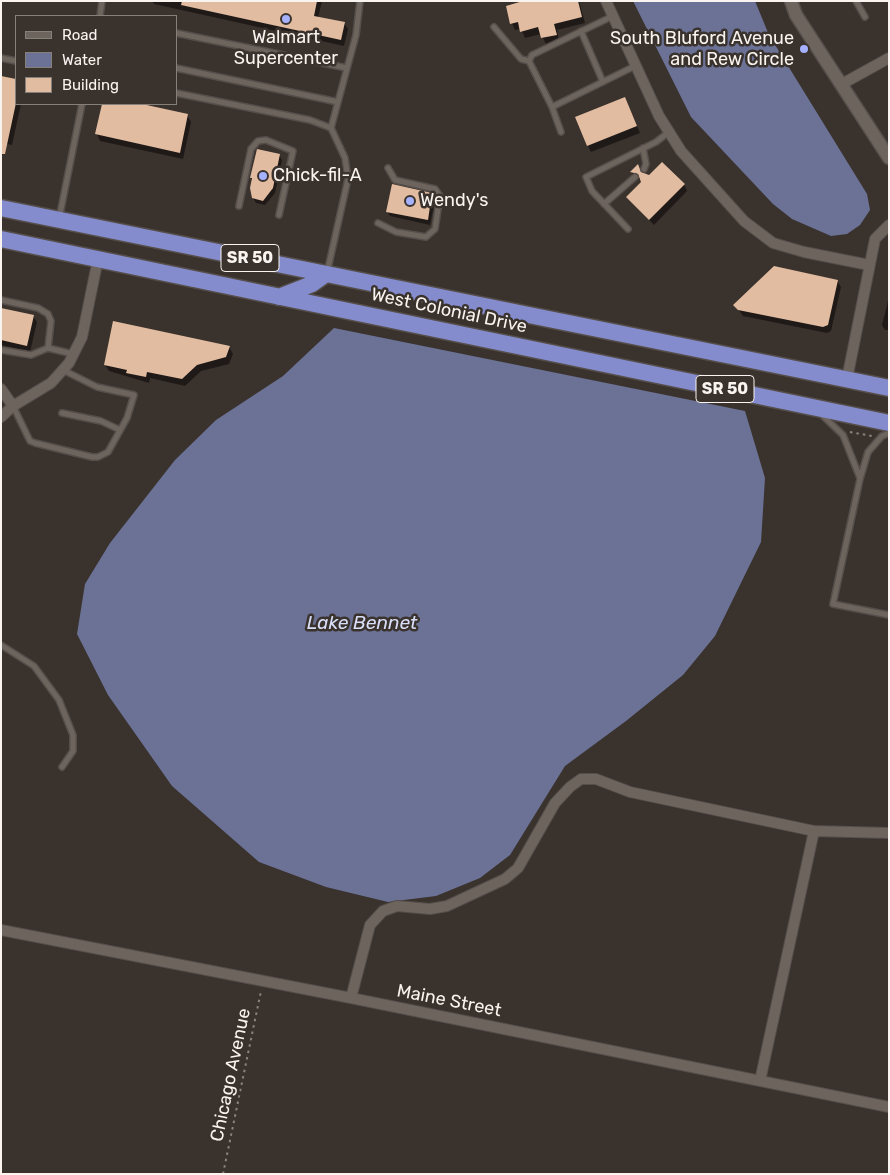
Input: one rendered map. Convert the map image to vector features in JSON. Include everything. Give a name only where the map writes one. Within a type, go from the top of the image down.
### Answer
[{"type":"highway","name":"West Colonial Drive","points":[[1,208],[889,388]]},
{"type":"highway","name":"West Colonial Drive","points":[[1,239],[889,423]]},
{"type":"highway","points":[[279,297],[312,284],[326,274]]},
{"type":"street","points":[[606,1],[636,66],[680,151],[744,221],[773,243],[804,252],[869,265]]},
{"type":"street","points":[[791,1],[796,14],[889,158]]},
{"type":"street","points":[[842,84],[889,58]]},
{"type":"street","points":[[847,379],[875,239],[889,226]]},
{"type":"street","points":[[1,417],[13,406],[51,383],[73,355],[82,337],[98,259]]},
{"type":"street","points":[[1,389],[13,406]]},
{"type":"street","points":[[351,998],[370,925],[383,911],[397,906],[430,909],[447,906],[505,879],[518,868],[555,803],[570,787],[582,779],[596,779],[630,792],[814,831],[889,833]]},
{"type":"street","points":[[760,1081],[814,831]]},
{"type":"street","name":"Maine Street","points":[[1,930],[351,998],[889,1108]]},
{"type":"lane","points":[[100,15],[102,1]]},
{"type":"lane","points":[[330,128],[356,35],[360,1]]},
{"type":"lane","points":[[856,1],[865,16]]},
{"type":"lane","points":[[529,61],[532,54],[613,16]]},
{"type":"lane","points":[[494,27],[521,59],[529,61],[552,107],[561,132]]},
{"type":"lane","points":[[581,31],[603,82]]},
{"type":"lane","points":[[178,33],[347,68]]},
{"type":"lane","points":[[1,58],[15,61]]},
{"type":"lane","points":[[552,107],[636,66]]},
{"type":"lane","points":[[178,68],[338,102]]},
{"type":"lane","points":[[178,93],[310,120],[330,128],[345,158],[348,178],[326,274]]},
{"type":"lane","points":[[59,219],[82,105]]},
{"type":"lane","points":[[628,229],[592,191],[586,178],[669,132]]},
{"type":"lane","points":[[239,206],[251,149],[258,141],[266,140],[293,151],[280,215]]},
{"type":"lane","points":[[643,148],[646,164],[644,170]]},
{"type":"lane","points":[[378,224],[396,232],[426,237],[436,229],[440,196],[435,189],[396,180],[388,168]]},
{"type":"lane","points":[[604,204],[635,177]]},
{"type":"lane","points":[[1,300],[38,308],[48,314],[51,321],[48,348]]},
{"type":"lane","points":[[1,350],[32,355],[48,348],[73,355]]},
{"type":"lane","points":[[13,406],[30,441],[42,446],[98,457],[108,452],[127,418],[134,395],[97,387],[63,370]]},
{"type":"lane","points":[[804,406],[821,414],[842,435],[860,479]]},
{"type":"lane","points":[[62,413],[100,421],[120,430]]},
{"type":"lane","points":[[889,433],[882,436],[868,452],[860,479],[834,604],[889,615]]},
{"type":"lane","points":[[1,645],[34,666],[59,700],[73,735],[73,751],[62,767]]},
{"type":"path","points":[[847,431],[872,436]]},
{"type":"path","name":"Chicago Avenue","points":[[223,1174],[263,982]]},
{"type":"water","points":[[633,1],[755,1],[769,35],[867,194],[870,210],[860,225],[847,234],[831,236],[792,219],[773,204],[691,117]]},
{"type":"water","name":"Lake Bennet","points":[[334,328],[745,411],[765,478],[761,542],[715,636],[683,675],[626,721],[565,766],[510,855],[480,878],[436,896],[388,902],[326,887],[259,862],[172,786],[108,695],[77,634],[85,584],[110,543],[175,460],[216,420],[283,376]]},
{"type":"building","name":"Walmart Supercenter","points":[[182,1],[317,1],[314,16],[345,22],[341,40],[181,5]]},
{"type":"building","points":[[523,1],[578,1],[582,17],[554,24],[557,35],[541,38],[538,27],[520,32],[518,22],[510,24],[506,6]]},
{"type":"building","points":[[1,76],[15,79],[16,105],[5,154],[1,154]]},
{"type":"building","points":[[625,97],[637,126],[587,146],[575,117]]},
{"type":"building","points":[[102,105],[147,105],[188,114],[180,153],[95,134]]},
{"type":"building","points":[[257,149],[280,154],[273,188],[263,201],[252,198],[250,188],[252,178],[250,178]]},
{"type":"building","points":[[662,162],[685,184],[649,220],[626,197],[641,182],[638,174],[630,172],[638,164],[641,172],[649,175]]},
{"type":"building","points":[[392,184],[432,193],[428,220],[386,212]]},
{"type":"building","points":[[774,266],[838,280],[828,325],[823,327],[738,310],[733,305]]},
{"type":"building","points":[[1,308],[34,315],[27,346],[1,340]]},
{"type":"building","points":[[113,321],[230,346],[226,357],[197,365],[182,379],[147,372],[146,377],[126,373],[127,370],[104,365]]},
{"type":"place","name":"Walmart Supercenter","points":[[286,19]]},
{"type":"place","name":"South Bluford Avenue and Rew Circle","points":[[804,49]]},
{"type":"place","name":"Chick-fil-A","points":[[263,176]]},
{"type":"place","name":"Wendy's","points":[[410,201]]}]
